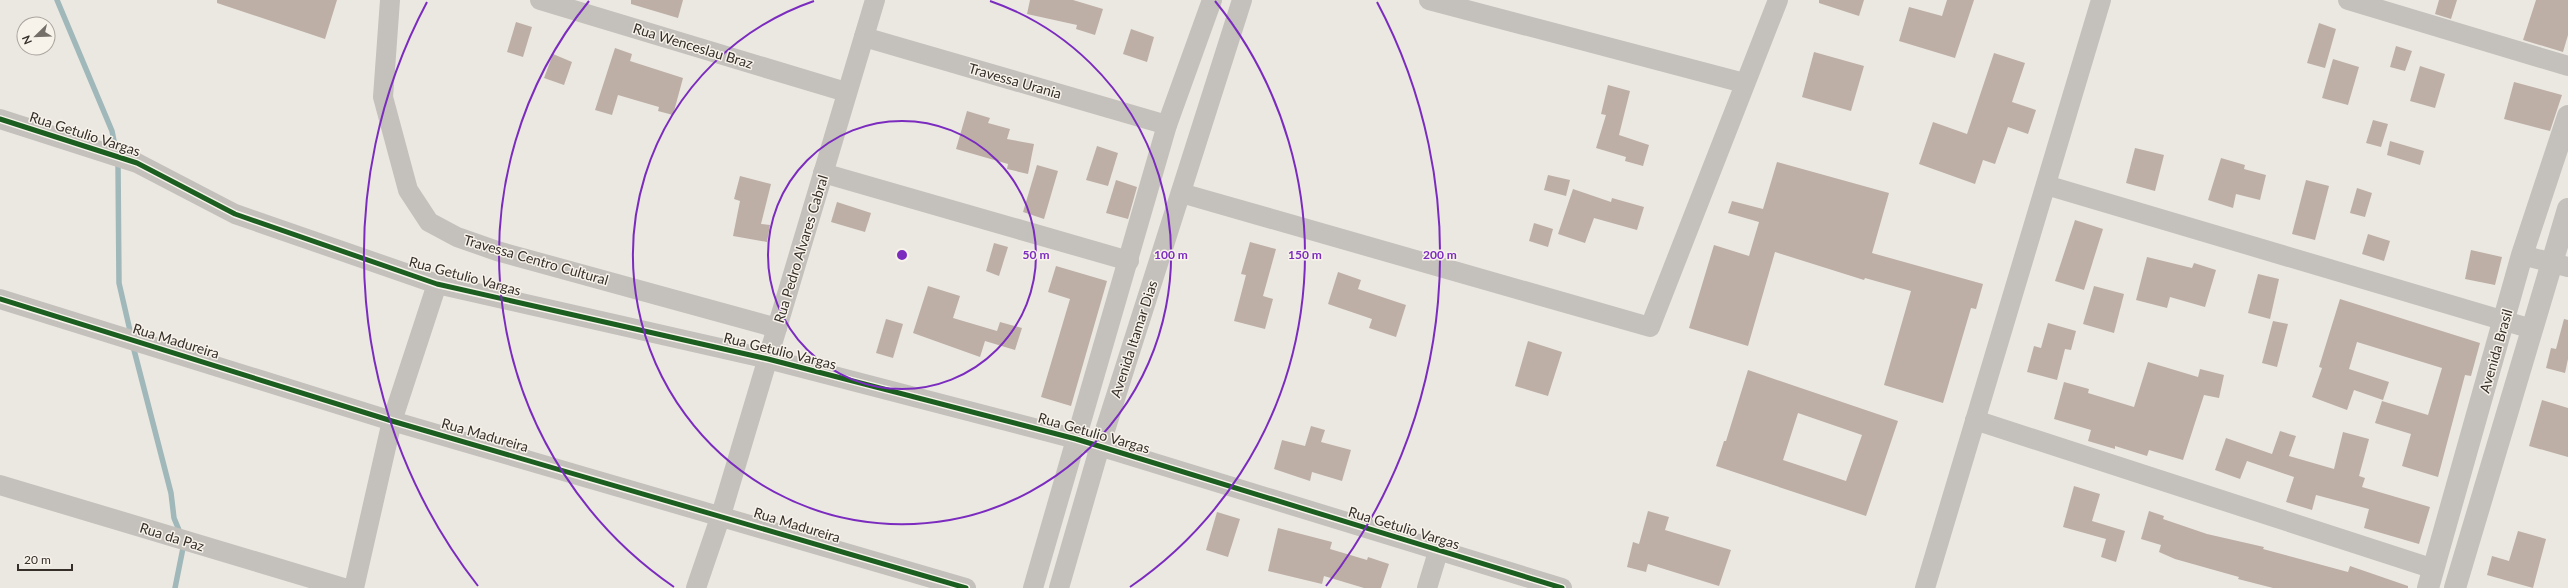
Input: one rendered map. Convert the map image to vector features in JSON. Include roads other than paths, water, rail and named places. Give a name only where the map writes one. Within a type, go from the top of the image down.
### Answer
[{"type":"street","name":"Travessa Centro Cultural","points":[[390,0],[384,97],[408,190],[429,222],[457,237],[497,251],[777,328]]},
{"type":"street","name":"Rua Wenceslau Braz","points":[[540,0],[846,92]]},
{"type":"street","name":"Rua Pedro Alvares Cabral","points":[[696,588],[721,516],[846,92],[875,0]]},
{"type":"street","name":"Avenida Itamar Dias","points":[[1033,588],[1129,261],[1167,125],[1212,0]]},
{"type":"street","name":"Avenida Itamar Dias","points":[[1059,588],[1100,446],[1242,0]]},
{"type":"street","points":[[1429,0],[1744,83]]},
{"type":"street","points":[[1181,193],[1650,327],[1744,83],[1778,0]]},
{"type":"street","points":[[1925,588],[2101,0]]},
{"type":"street","points":[[2348,0],[2568,66]]},
{"type":"street","name":"Travessa Urania","points":[[864,37],[1167,125]]},
{"type":"street","name":"Avenida Brasil","points":[[2431,578],[2505,322],[2522,255],[2568,116]]},
{"type":"street","name":"Rua Getulio Vargas","points":[[0,119],[137,163],[235,214],[437,284],[768,359],[1076,439],[1438,552],[1562,588]]},
{"type":"street","points":[[823,173],[1129,261]]},
{"type":"street","points":[[2046,185],[2532,329]]},
{"type":"street","name":"Avenida Brasil","points":[[2455,588],[2532,329],[2560,266],[2568,209]]},
{"type":"street","points":[[2522,255],[2560,266]]},
{"type":"street","points":[[354,588],[392,420],[437,284]]},
{"type":"street","name":"Rua Madureira","points":[[0,299],[392,420],[966,588]]},
{"type":"street","points":[[1975,420],[2431,578]]},
{"type":"street","name":"Rua da Paz","points":[[0,485],[344,588]]},
{"type":"street","points":[[1427,588],[1438,552]]},
{"type":"waterway","points":[[57,0],[112,131],[116,151]]},
{"type":"waterway","points":[[118,162],[119,283],[131,335]]},
{"type":"waterway","points":[[133,346],[171,493],[174,518],[181,535]]},
{"type":"waterway","points":[[175,588],[184,543]]}]
